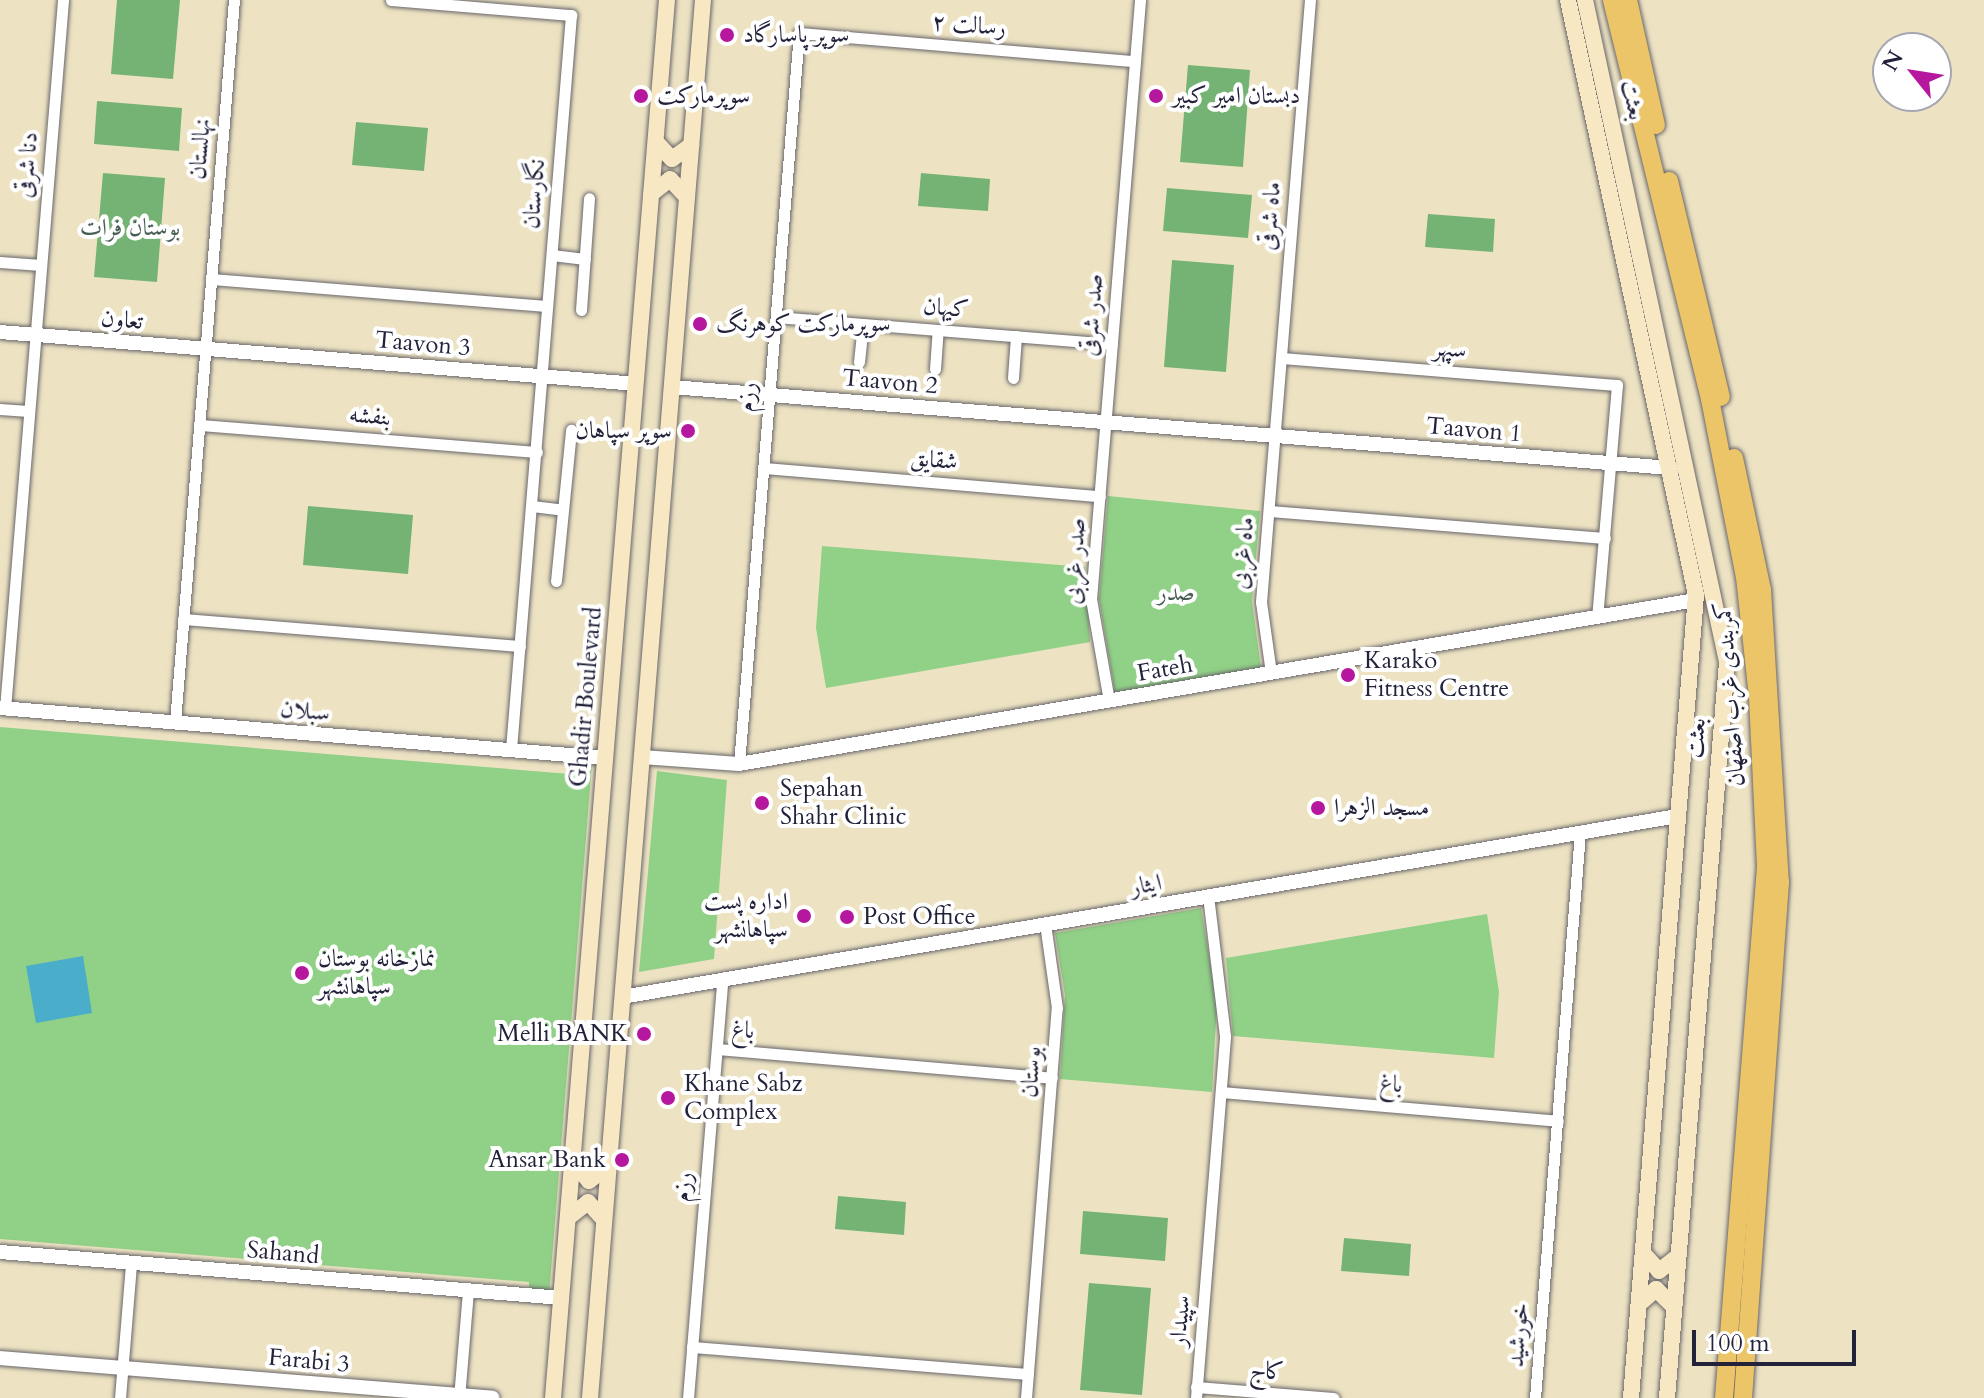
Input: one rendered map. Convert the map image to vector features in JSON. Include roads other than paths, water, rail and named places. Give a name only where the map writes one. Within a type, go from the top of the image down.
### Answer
[{"type":"highway","name":"کمربندی غرب اصفهان","points":[[1610,0],[1710,399],[1745,577],[1758,697],[1766,867],[1724,1398]]},
{"type":"highway","name":"کمربندی غرب اصفهان","points":[[1628,0],[1762,590],[1780,882],[1743,1398]]},
{"type":"main road","name":"Ghadir Boulevard","points":[[553,1398],[667,0]]},
{"type":"main road","points":[[590,1398],[703,0]]},
{"type":"main road","name":"بعثت","points":[[1568,0],[1671,468],[1695,600],[1631,1398]]},
{"type":"main road","name":"بعثت","points":[[1585,0],[1727,662],[1667,1398]]},
{"type":"main road","points":[[656,140],[672,159],[691,143]]},
{"type":"main road","points":[[651,196],[670,179],[687,199]]},
{"type":"main road","points":[[573,1161],[589,1181],[609,1164]]},
{"type":"main road","points":[[568,1219],[588,1202],[604,1222]]},
{"type":"main road","points":[[1642,1251],[1659,1271],[1678,1254]]},
{"type":"main road","points":[[1638,1306],[1656,1289],[1670,1295],[1674,1309]]},
{"type":"street","name":"دنا شرقی","points":[[2,708],[63,0]]},
{"type":"street","name":"نهالستان","points":[[175,722],[234,0]]},
{"type":"street","points":[[391,0],[485,4]]},
{"type":"street","name":"صدر شرقی","points":[[1105,422],[1140,0]]},
{"type":"street","name":"ماه شرقی","points":[[1274,436],[1310,0]]},
{"type":"street","name":"نگارستان","points":[[485,4],[571,15],[511,750]]},
{"type":"street","name":"رسالت ۲","points":[[799,33],[1135,61]]},
{"type":"street","name":"رزم","points":[[739,764],[799,33]]},
{"type":"street","points":[[581,310],[589,198]]},
{"type":"street","points":[[552,255],[585,259]]},
{"type":"street","points":[[0,262],[41,265]]},
{"type":"street","points":[[211,279],[547,306]]},
{"type":"street","name":"کیهان","points":[[776,317],[1112,344]]},
{"type":"street","points":[[859,362],[863,324]]},
{"type":"street","points":[[935,369],[938,330]]},
{"type":"street","name":"تعاون","points":[[0,332],[206,349]]},
{"type":"street","points":[[1013,378],[1016,336]]},
{"type":"street","name":"Taavon 3","points":[[206,349],[636,384]]},
{"type":"street","name":"سپهر","points":[[1281,358],[1617,385],[1610,463]]},
{"type":"street","name":"Taavon 2","points":[[672,387],[1274,436]]},
{"type":"street","points":[[0,409],[28,411]]},
{"type":"street","name":"صدر غربی","points":[[1105,422],[1091,599],[1109,701]]},
{"type":"street","name":"بنفشه","points":[[200,425],[537,452]]},
{"type":"street","points":[[556,581],[571,430]]},
{"type":"street","name":"Taavon 1","points":[[1274,436],[1671,468]]},
{"type":"street","name":"ماه غربی","points":[[1271,673],[1261,602],[1274,436]]},
{"type":"street","points":[[1597,617],[1610,463]]},
{"type":"street","name":"شقایق","points":[[764,468],[1100,496]]},
{"type":"street","points":[[532,506],[563,510]]},
{"type":"street","points":[[1269,511],[1605,538]]},
{"type":"street","name":"Fateh","points":[[642,757],[739,764],[1695,600]]},
{"type":"street","points":[[0,604],[13,605]]},
{"type":"street","points":[[183,619],[520,646]]},
{"type":"street","name":"سبلان","points":[[2,708],[606,758]]},
{"type":"street","name":"ایثار","points":[[622,997],[1678,816]]},
{"type":"street","name":"خورشید","points":[[1535,1398],[1580,833]]},
{"type":"street","name":"سپیدار","points":[[1196,1392],[1221,1092],[1225,1002],[1208,896]]},
{"type":"street","name":"بوستان","points":[[1026,1398],[1057,995],[1045,924]]},
{"type":"street","name":"رزم","points":[[688,1398],[722,980]]},
{"type":"street","name":"باغ","points":[[717,1049],[1052,1078]]},
{"type":"street","name":"باغ","points":[[1221,1092],[1558,1121]]},
{"type":"street","name":"Sahand","points":[[0,1252],[562,1298]]},
{"type":"street","points":[[120,1398],[131,1263]]},
{"type":"street","points":[[459,1397],[468,1290]]},
{"type":"street","points":[[692,1347],[1028,1374]]},
{"type":"street","name":"Farabi 3","points":[[0,1358],[492,1398]]},
{"type":"street","name":"کاج","points":[[1196,1392],[1334,1398]]},
{"type":"water","points":[[83,956],[92,1013],[36,1023],[26,966]]},
{"type":"place","name":"سوپر پاسارگاد","points":[[727,35]]},
{"type":"place","name":"سوپرمارکت","points":[[641,96]]},
{"type":"place","name":"دبستان امیر کبیر","points":[[1156,96]]},
{"type":"place","name":"سوپرمارکت کوهرنگ","points":[[700,324]]},
{"type":"place","name":"سوپر سپاهان","points":[[688,431]]},
{"type":"place","name":"Karako Fitness Centre","points":[[1348,675]]},
{"type":"place","name":"Sepahan Shahr Clinic","points":[[762,803]]},
{"type":"place","name":"مسجد الزهرا","points":[[1318,808]]},
{"type":"place","name":"اداره پست سپاهانشهر","points":[[804,916]]},
{"type":"place","name":"Post Office","points":[[847,917]]},
{"type":"place","name":"نمازخانه بوستان سپاهانشهر","points":[[302,973]]},
{"type":"place","name":"Melli BANK","points":[[644,1034]]},
{"type":"place","name":"Khane Sabz Complex","points":[[668,1098]]},
{"type":"place","name":"Ansar Bank","points":[[622,1160]]},
{"type":"park label","name":"بوستان فرات","points":[[130,228]]},
{"type":"park label","name":"صدر","points":[[1176,593]]}]
